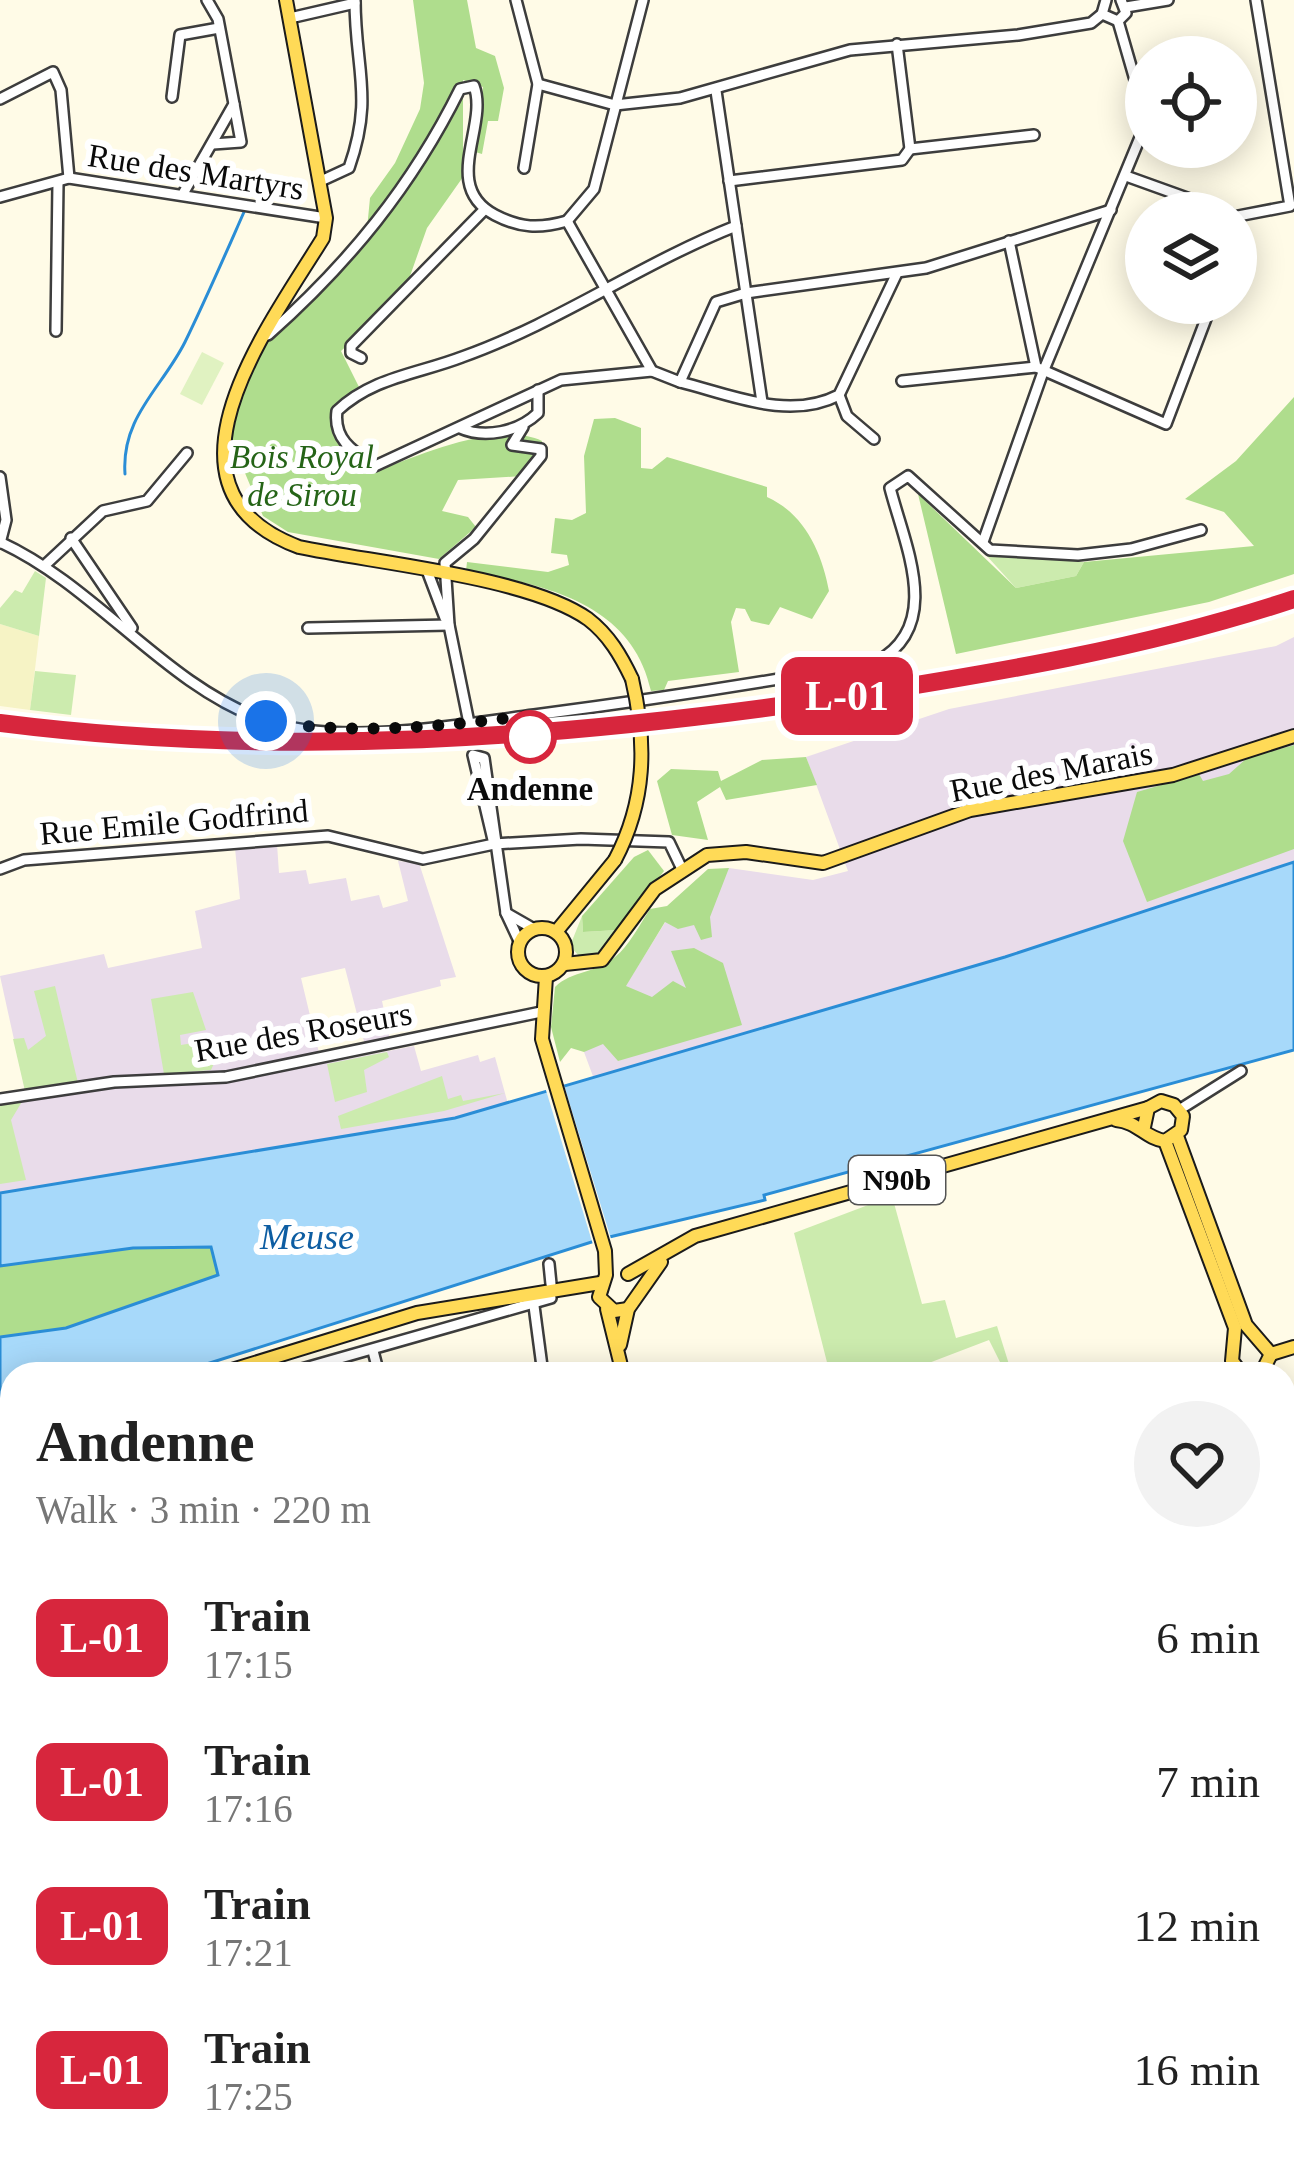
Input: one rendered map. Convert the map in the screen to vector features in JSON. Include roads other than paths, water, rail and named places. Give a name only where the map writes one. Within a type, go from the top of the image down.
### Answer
[{"type":"main road","points":[[286,0],[323,180],[326,218],[323,238],[259,343],[222,442],[228,481],[246,516],[268,535],[299,547],[565,607],[609,639],[632,679],[642,777],[630,830],[615,860],[556,932]]},
{"type":"main road","name":"Rue des Marais","points":[[680,867],[723,851],[823,863],[970,810],[1173,775],[1294,736]]},
{"type":"main road","points":[[621,1362],[605,1251],[551,1076],[541,1012],[546,977],[565,964],[585,966],[614,951],[655,889],[680,867]]},
{"type":"main road","points":[[546,977],[521,964],[520,943],[534,929],[556,932],[564,941],[565,964]]},
{"type":"main road","points":[[1168,1102],[1180,1110],[1183,1124],[1171,1139],[1155,1140],[1144,1127],[1148,1108],[1168,1102]]},
{"type":"main road","name":"N90b","points":[[258,1362],[417,1313],[610,1285],[683,1242],[1148,1108]]},
{"type":"main road","name":"N90b","points":[[1112,1120],[1144,1127]]},
{"type":"main road","points":[[1171,1139],[1254,1338],[1271,1354]]},
{"type":"main road","points":[[1171,1139],[1238,1343],[1238,1362]]},
{"type":"main road","name":"N90b","points":[[638,1290],[669,1252]]},
{"type":"main road","points":[[610,1285],[638,1290],[620,1345]]},
{"type":"main road","points":[[610,1285],[628,1309]]},
{"type":"main road","points":[[1238,1343],[1254,1338]]},
{"type":"main road","points":[[1267,1362],[1271,1354],[1294,1347]]},
{"type":"street","points":[[207,0],[219,28],[241,142],[213,144]]},
{"type":"street","points":[[516,0],[538,84],[524,168]]},
{"type":"street","points":[[259,343],[366,239],[425,159],[460,89],[474,86],[479,99],[467,148],[469,183],[484,209],[517,226],[567,221],[594,189],[643,0]]},
{"type":"street","points":[[538,84],[615,105],[716,92],[850,50],[1091,23],[1102,14],[1106,0]]},
{"type":"street","points":[[1125,46],[1118,21],[1124,3],[1168,0]]},
{"type":"street","points":[[1256,0],[1290,206],[1257,213]]},
{"type":"street","points":[[290,18],[355,2],[366,94],[363,128],[349,168],[323,180]]},
{"type":"street","points":[[1102,14],[1118,21]]},
{"type":"street","points":[[172,98],[180,35],[219,28]]},
{"type":"street","points":[[729,181],[902,160],[910,149],[897,44]]},
{"type":"street","points":[[0,98],[53,72],[61,90],[64,180]]},
{"type":"street","points":[[716,92],[762,402]]},
{"type":"street","points":[[184,192],[234,104]]},
{"type":"street","points":[[910,149],[1034,135]]},
{"type":"street","points":[[982,542],[1039,369],[1129,168]]},
{"type":"street","points":[[1126,176],[1169,192]]},
{"type":"street","name":"Rue des Martyrs","points":[[56,331],[64,180]]},
{"type":"street","name":"Rue des Martyrs","points":[[0,197],[64,180],[184,192],[326,218]]},
{"type":"street","points":[[361,358],[351,352],[351,346],[484,209]]},
{"type":"street","points":[[680,382],[716,302],[746,293],[897,273],[1111,211]]},
{"type":"street","points":[[567,221],[652,371]]},
{"type":"street","points":[[736,226],[677,249],[608,290],[462,357],[380,382],[337,411],[335,425],[348,449],[376,466],[561,380],[652,371],[792,410],[839,395]]},
{"type":"street","points":[[1010,242],[1039,369]]},
{"type":"street","points":[[874,439],[847,416],[839,395],[897,273]]},
{"type":"street","points":[[902,381],[1039,369],[1166,424],[1204,324]]},
{"type":"street","points":[[469,723],[443,576],[446,563],[474,539],[541,456],[541,448],[512,446],[538,412],[538,390]]},
{"type":"street","points":[[460,428],[474,434],[523,427]]},
{"type":"street","points":[[44,566],[103,511],[147,501],[187,453]]},
{"type":"street","points":[[0,477],[6,520],[0,542],[44,566],[219,699],[266,721],[322,730],[469,723],[728,689],[876,662],[896,652],[916,618],[917,597],[890,488],[908,476],[990,550],[1078,555],[1131,549],[1201,530]]},
{"type":"street","points":[[71,538],[135,634]]},
{"type":"street","points":[[428,573],[449,626]]},
{"type":"street","points":[[308,628],[449,626]]},
{"type":"street","points":[[494,844],[473,755],[484,758],[506,913],[520,943]]},
{"type":"street","name":"Rue Emile Godfrind","points":[[0,869],[24,860],[328,836],[424,859],[494,844]]},
{"type":"street","points":[[494,844],[581,838],[669,842],[680,867]]},
{"type":"street","points":[[506,913],[534,929]]},
{"type":"street","name":"Rue des Roseurs","points":[[0,1099],[114,1082],[226,1077],[541,1012]]},
{"type":"street","points":[[1180,1110],[1241,1071]]},
{"type":"street","points":[[330,1362],[534,1306],[554,1291],[549,1264]]},
{"type":"street","points":[[534,1306],[541,1362]]},
{"type":"street","points":[[373,1351],[376,1362]]},
{"type":"water","name":"Meuse","points":[[1294,862],[1294,1050],[764,1195],[765,1200],[601,1239],[213,1362],[0,1362],[0,1337],[66,1328],[218,1275],[211,1247],[133,1248],[0,1266],[0,1193],[455,1118],[1005,957]]},
{"type":"waterway","points":[[125,474],[125,454],[136,419],[185,342],[244,212]]},
{"type":"railway","points":[[0,717],[214,735],[320,736],[426,734],[638,718],[1019,662],[1130,639],[1294,593]]},
{"type":"train","name":"L-01","points":[[0,723],[97,734],[305,744],[455,741],[616,729],[1057,661],[1294,599]]},
{"type":"place","name":"Andenne","points":[[530,737]]},
{"type":"park label","name":"Bois Royal de Sirou","points":[[302,475]]}]
